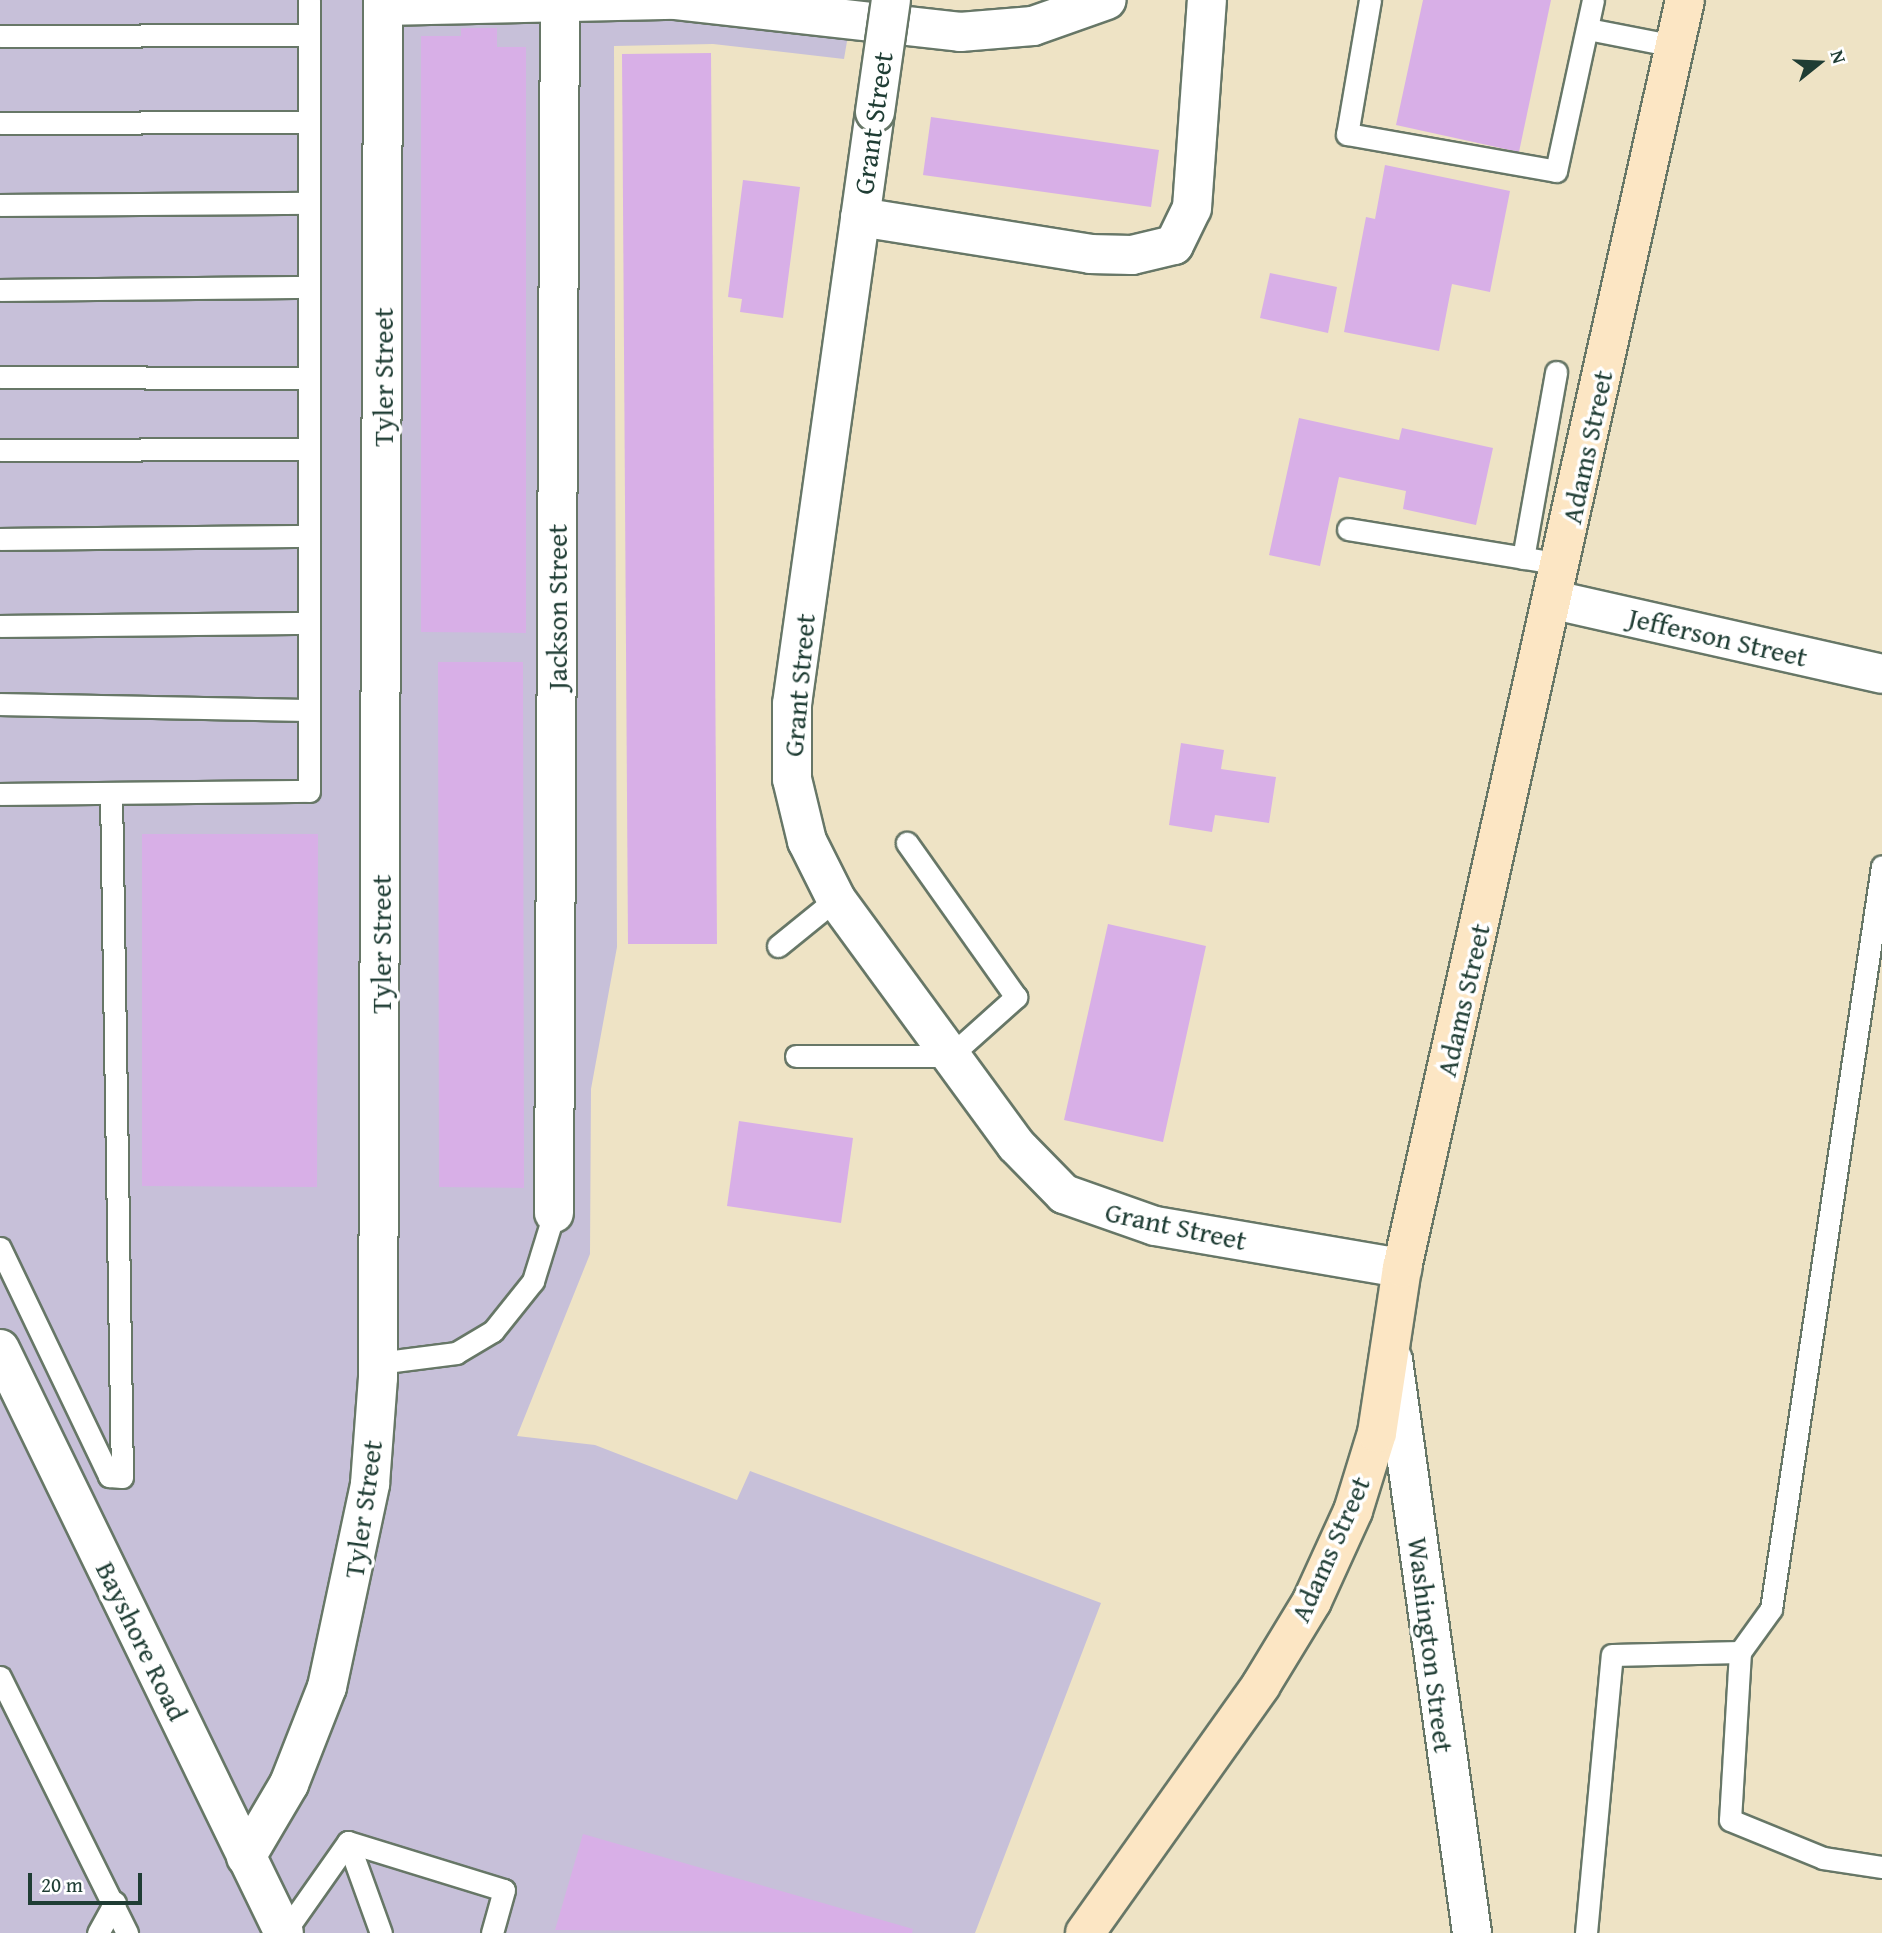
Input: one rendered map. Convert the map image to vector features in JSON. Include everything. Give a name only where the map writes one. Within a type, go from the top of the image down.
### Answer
[{"type":"street","points":[[383,3],[676,0],[960,32],[1033,26],[1107,0]]},
{"type":"street","name":"Grant Street","points":[[891,0],[792,704],[792,779],[807,841],[836,899],[1016,1144],[1064,1194],[1095,1210],[1155,1226],[1402,1268]]},
{"type":"street","points":[[860,216],[1090,254],[1132,255],[1174,246],[1192,208],[1207,0]]},
{"type":"street","name":"Adams Street","points":[[1086,1933],[1261,1685],[1312,1601],[1353,1510],[1393,1356],[1402,1268],[1558,582],[1685,0]]},
{"type":"street","name":"Jackson Street","points":[[554,1213],[559,2]]},
{"type":"street","name":"Tyler Street","points":[[246,1857],[289,1784],[327,1687],[370,1484],[379,1363],[383,3]]},
{"type":"street","name":"Jefferson Street","points":[[1558,582],[1882,674]]},
{"type":"street","name":"Bayshore Road","points":[[0,1349],[284,1933]]},
{"type":"street","name":"Washington Street","points":[[1393,1356],[1472,1933]]},
{"type":"lane","points":[[0,794],[309,791],[309,0]]},
{"type":"lane","points":[[1370,0],[1347,134],[1556,172],[1594,0]]},
{"type":"lane","points":[[1588,29],[1675,47]]},
{"type":"lane","points":[[0,36],[309,35]]},
{"type":"lane","points":[[0,123],[309,122]]},
{"type":"lane","points":[[0,205],[309,203]]},
{"type":"lane","points":[[0,290],[309,287]]},
{"type":"lane","points":[[1523,558],[1556,372]]},
{"type":"lane","points":[[0,377],[309,378]]},
{"type":"lane","points":[[0,450],[309,449]]},
{"type":"lane","points":[[1348,529],[1523,558],[1558,582]]},
{"type":"lane","points":[[0,539],[309,536]]},
{"type":"lane","points":[[0,626],[309,623]]},
{"type":"lane","points":[[0,704],[309,710]]},
{"type":"lane","points":[[0,1248],[109,1476],[122,1477],[111,793]]},
{"type":"lane","points":[[796,1056],[950,1055],[1016,997],[907,844]]},
{"type":"lane","points":[[1882,866],[1771,1609],[1740,1653],[1730,1821],[1823,1858],[1882,1867]]},
{"type":"lane","points":[[778,946],[836,899]]},
{"type":"lane","points":[[379,1363],[456,1353],[493,1331],[533,1281],[554,1213]]},
{"type":"lane","points":[[1586,1933],[1612,1654],[1740,1653]]},
{"type":"lane","points":[[0,1677],[115,1902],[127,1933]]},
{"type":"lane","points":[[284,1933],[348,1842]]},
{"type":"lane","points":[[348,1842],[381,1933]]},
{"type":"lane","points":[[348,1842],[504,1890],[492,1933]]},
{"type":"lane","points":[[98,1933],[115,1902]]},
{"type":"shaded area","points":[[0,0],[854,0],[844,59],[713,44],[614,46],[617,947],[591,1089],[590,1254],[517,1436],[595,1445],[737,1500],[750,1471],[1101,1603],[975,1933],[0,1933]]},
{"type":"building","points":[[1423,0],[1551,0],[1519,152],[1396,125]]},
{"type":"building","points":[[461,28],[497,28],[497,47],[526,47],[526,633],[421,632],[421,36],[461,36]]},
{"type":"building","points":[[711,53],[717,944],[628,944],[622,54]]},
{"type":"building","points":[[931,117],[1159,150],[1151,207],[923,175]]},
{"type":"building","points":[[1385,165],[1510,191],[1490,292],[1452,284],[1439,351],[1344,332],[1366,217],[1375,219]]},
{"type":"building","points":[[743,180],[800,187],[783,318],[740,312],[742,299],[728,297]]},
{"type":"building","points":[[1270,273],[1337,287],[1328,333],[1260,318]]},
{"type":"building","points":[[1299,418],[1399,440],[1402,428],[1493,448],[1476,525],[1403,509],[1406,491],[1339,477],[1320,566],[1269,555]]},
{"type":"building","points":[[438,662],[523,662],[524,1188],[439,1187]]},
{"type":"building","points":[[1181,743],[1224,750],[1221,769],[1276,777],[1269,823],[1215,815],[1212,832],[1169,825]]},
{"type":"building","points":[[142,834],[318,834],[317,1187],[142,1186]]},
{"type":"building","points":[[1108,924],[1206,946],[1163,1142],[1064,1120]]},
{"type":"building","points":[[739,1121],[853,1138],[841,1223],[727,1206]]},
{"type":"building","points":[[583,1834],[913,1929],[912,1933],[555,1930]]}]
